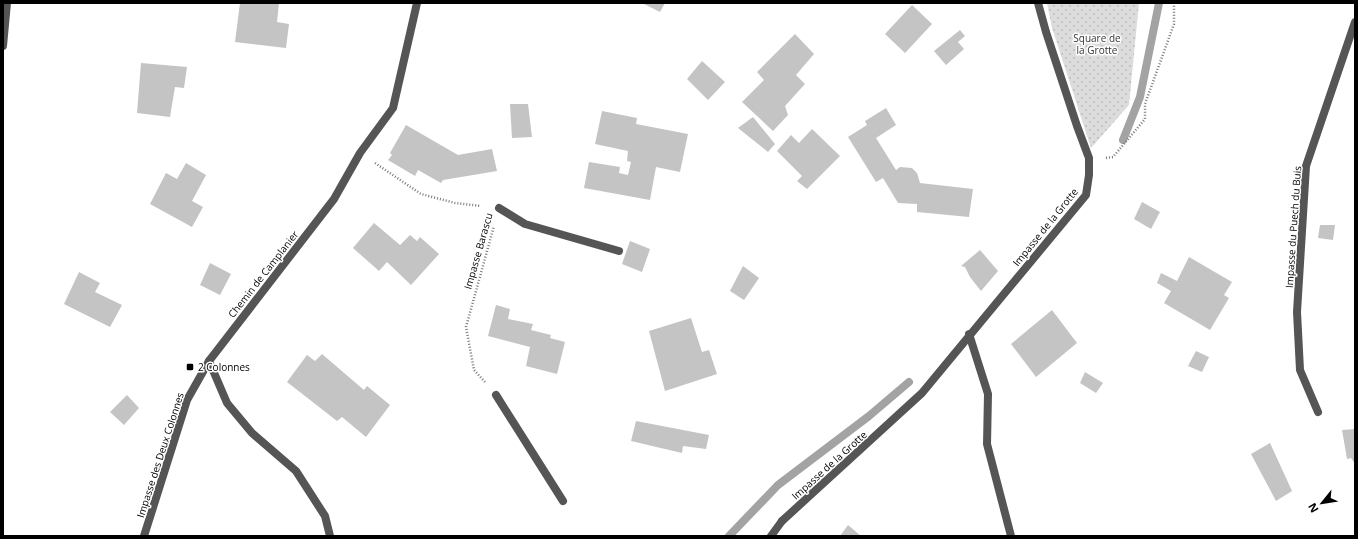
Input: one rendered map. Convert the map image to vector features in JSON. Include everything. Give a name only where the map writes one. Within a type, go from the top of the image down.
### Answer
[{"type":"street","points":[[3,46],[7,3]]},
{"type":"street","name":"Chemin de Camplanier","points":[[209,361],[334,199],[360,153],[393,108],[417,3]]},
{"type":"street","name":"Impasse de la Grotte","points":[[771,536],[782,521],[922,393],[969,334],[1086,196],[1089,175],[1089,158],[1074,119],[1038,3]]},
{"type":"street","name":"Impasse du Puech du Buis","points":[[1318,412],[1300,370],[1297,312],[1306,166],[1355,22]]},
{"type":"street","points":[[499,208],[525,224],[619,251]]},
{"type":"street","points":[[969,334],[988,394],[987,444],[1011,536]]},
{"type":"street","points":[[209,361],[227,403],[252,433],[296,471],[325,516],[330,536]]},
{"type":"street","name":"Impasse des Deux Colonnes","points":[[144,536],[187,400],[209,361]]},
{"type":"street","points":[[496,395],[563,501]]},
{"type":"path","points":[[1089,158],[1113,157],[1145,119],[1145,104],[1174,24],[1174,3]]},
{"type":"path","name":"Impasse Barascu","points":[[360,153],[421,194],[455,203],[499,208],[466,327],[474,370],[496,395]]},
{"type":"green space","name":"Square de la Grotte","points":[[1047,3],[1139,3],[1129,105],[1091,148],[1052,28]]},
{"type":"building","points":[[240,3],[279,3],[277,22],[289,24],[286,48],[235,42]]},
{"type":"building","points":[[642,3],[665,3],[660,12]]},
{"type":"building","points":[[912,5],[932,24],[905,53],[885,34]]},
{"type":"building","points":[[960,30],[965,36],[958,42],[964,49],[946,65],[934,51]]},
{"type":"building","points":[[795,34],[814,54],[796,75],[805,84],[785,106],[788,115],[773,131],[742,102],[764,80],[757,72]]},
{"type":"building","points":[[702,61],[725,82],[708,100],[687,79]]},
{"type":"building","points":[[141,63],[187,67],[184,88],[175,87],[170,117],[137,113]]},
{"type":"building","points":[[510,104],[528,104],[532,137],[512,138]]},
{"type":"building","points":[[886,108],[896,125],[876,138],[896,170],[900,167],[912,168],[917,173],[920,183],[973,189],[969,217],[917,212],[917,204],[898,203],[883,178],[876,182],[848,137],[867,125],[865,121]]},
{"type":"building","points":[[602,111],[637,118],[636,124],[688,134],[680,172],[656,167],[650,200],[584,188],[589,162],[620,167],[619,173],[628,175],[631,162],[627,161],[628,151],[595,144]]},
{"type":"building","points":[[753,117],[775,144],[768,152],[738,128]]},
{"type":"building","points":[[406,125],[458,155],[492,149],[497,171],[443,180],[441,183],[418,170],[415,176],[388,160],[392,155],[390,153]]},
{"type":"building","points":[[812,129],[840,156],[807,189],[797,181],[802,176],[777,151],[791,135],[799,143]]},
{"type":"building","points":[[186,163],[206,175],[192,201],[203,207],[192,227],[150,204],[166,173],[177,179]]},
{"type":"building","points":[[1142,202],[1160,212],[1151,229],[1134,219]]},
{"type":"building","points":[[374,223],[400,245],[410,235],[417,241],[420,237],[439,254],[411,285],[387,262],[379,271],[353,248]]},
{"type":"building","points":[[1320,225],[1335,225],[1333,240],[1318,238]]},
{"type":"building","points":[[630,241],[650,249],[642,272],[622,264]]},
{"type":"building","points":[[980,250],[998,271],[981,291],[970,277],[965,267],[961,266]]},
{"type":"building","points":[[1189,257],[1232,282],[1224,295],[1229,298],[1210,330],[1164,303],[1171,291],[1157,283],[1161,273],[1177,281]]},
{"type":"building","points":[[210,263],[231,274],[220,295],[200,285]]},
{"type":"building","points":[[743,266],[759,278],[744,300],[730,291]]},
{"type":"building","points":[[79,272],[100,283],[95,292],[122,305],[110,327],[64,304]]},
{"type":"building","points":[[496,305],[510,309],[508,319],[533,324],[531,330],[551,335],[550,338],[565,342],[557,374],[526,366],[530,347],[488,336]]},
{"type":"building","points":[[1052,310],[1077,343],[1036,377],[1011,344]]},
{"type":"building","points":[[691,318],[702,352],[709,350],[717,374],[665,391],[649,331]]},
{"type":"building","points":[[1196,351],[1209,357],[1202,372],[1188,366]]},
{"type":"building","points":[[322,354],[364,390],[367,386],[390,405],[366,437],[342,417],[337,421],[287,382],[307,355],[315,361]]},
{"type":"building","points":[[1085,372],[1103,383],[1096,393],[1080,383]]},
{"type":"building","points":[[127,395],[139,408],[124,425],[110,412]]},
{"type":"building","points":[[636,421],[709,435],[706,449],[683,446],[682,453],[631,441]]},
{"type":"building","points":[[1355,429],[1355,464],[1351,458],[1347,459],[1342,430]]},
{"type":"building","points":[[1270,443],[1292,491],[1276,501],[1251,454]]},
{"type":"building","points":[[848,525],[861,536],[840,536]]},
{"type":"waterway","points":[[1123,140],[1140,97],[1159,3]]},
{"type":"waterway","points":[[729,536],[778,485],[869,416],[909,382]]},
{"type":"place","name":"2 Colonnes","points":[[190,367]]}]
